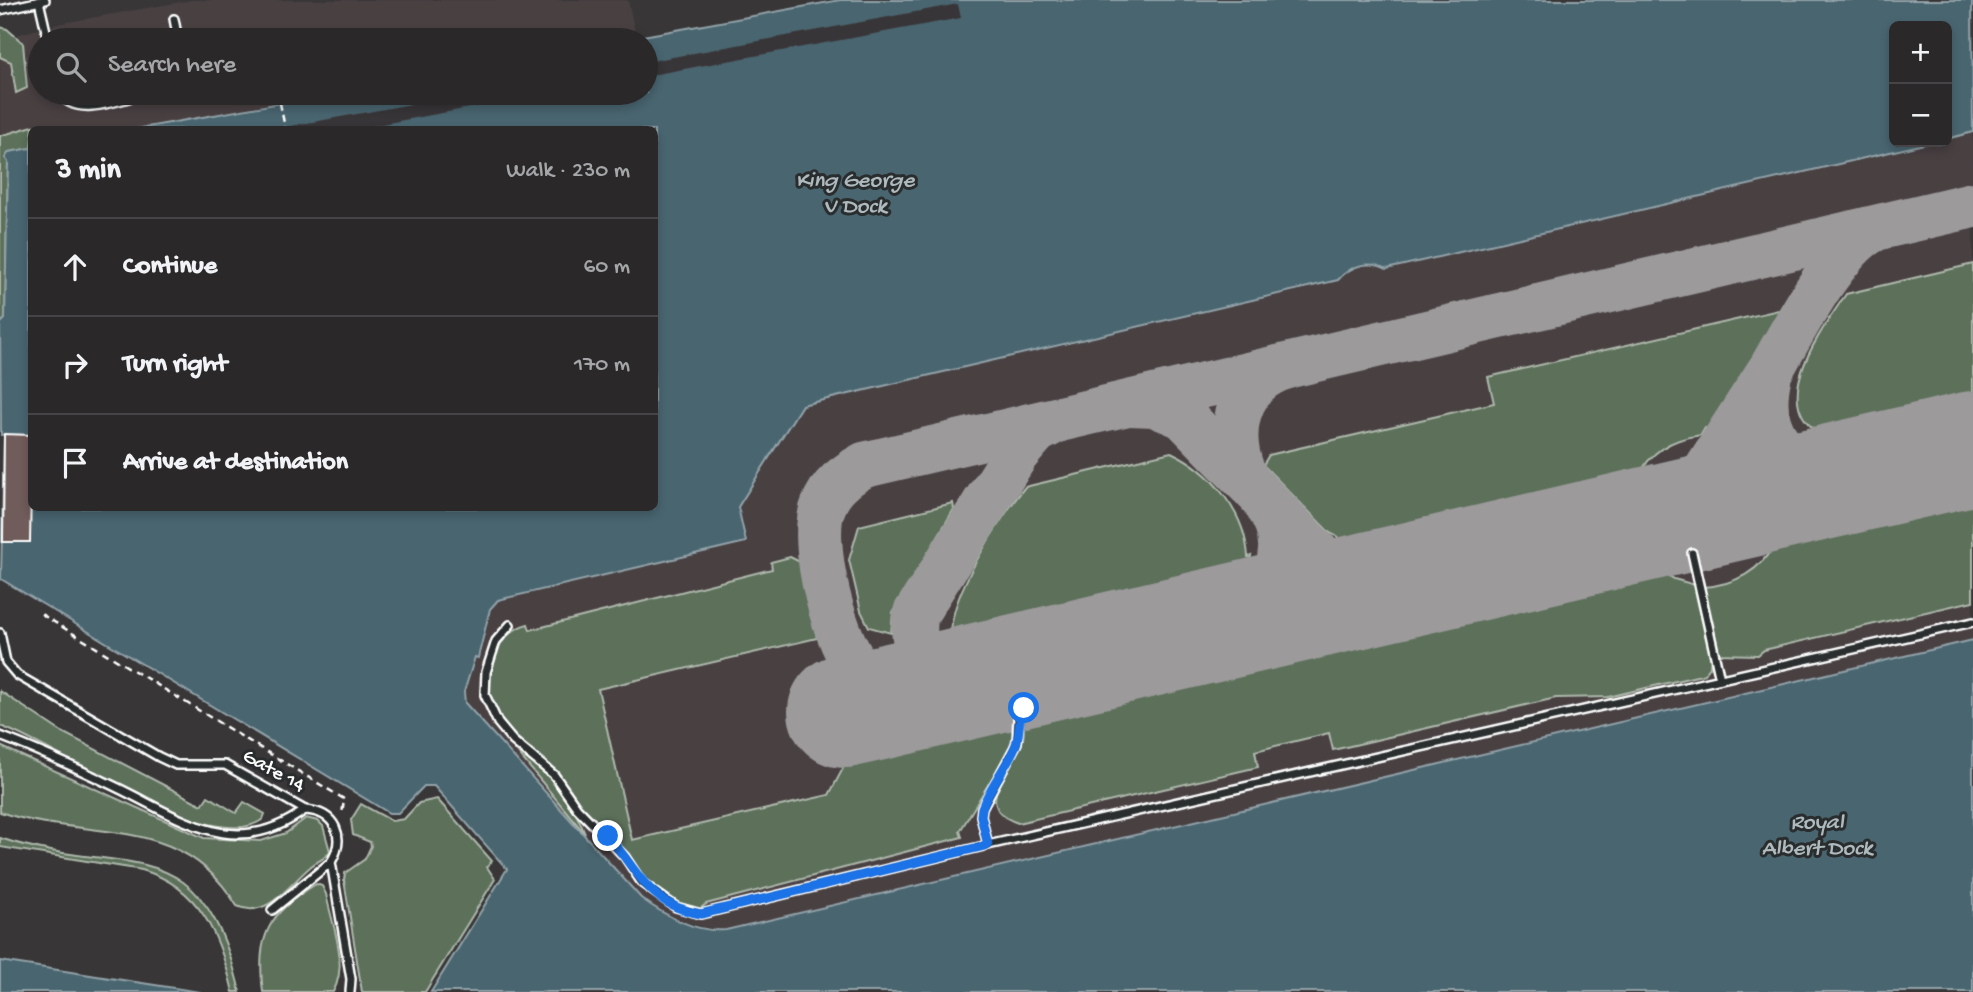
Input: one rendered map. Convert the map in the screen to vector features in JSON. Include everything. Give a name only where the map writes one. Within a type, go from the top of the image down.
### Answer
[{"type":"lane","points":[[0,10],[42,1],[46,28]]},
{"type":"lane","points":[[174,19],[176,28]]},
{"type":"lane","points":[[1692,553],[1720,679]]},
{"type":"lane","points":[[510,625],[500,635],[485,672],[485,695],[491,713],[513,741],[554,775],[577,808],[625,857],[642,883],[676,907],[701,914],[988,845],[1973,622]]},
{"type":"lane","name":"Gate 14","points":[[0,633],[6,662],[17,675],[176,765],[225,765],[305,810],[325,815],[338,829],[339,845],[331,862]]},
{"type":"lane","points":[[988,845],[981,816],[982,808],[1013,751],[1019,734],[1018,719],[1024,708]]},
{"type":"lane","points":[[0,736],[57,758],[194,827],[218,833],[248,834],[284,825],[305,810]]},
{"type":"lane","points":[[272,910],[331,862],[351,978],[350,992]]},
{"type":"path","points":[[280,105],[285,126]]},
{"type":"path","points":[[41,614],[344,799],[342,815]]},
{"type":"shaded area","points":[[192,0],[628,0],[634,28],[42,28]]},
{"type":"shaded area","points":[[28,32],[28,105],[269,105],[153,126],[28,126],[0,136],[0,57],[11,62],[23,43],[16,35]]},
{"type":"shaded area","points":[[1973,132],[1973,640],[720,931],[678,920],[652,907],[630,888],[465,703],[464,692],[494,602],[738,507],[802,405],[1338,280],[1347,269],[1375,263],[1388,269],[1912,147],[1952,147],[1952,138]]},
{"type":"green space","points":[[0,27],[7,29],[23,43],[27,88],[16,93],[11,62],[0,57]]},
{"type":"green space","points":[[28,128],[28,149],[9,152],[5,319],[0,324],[0,136]]},
{"type":"green space","points":[[1973,264],[1973,402],[1826,436],[1808,423],[1799,407],[1798,388],[1803,368],[1823,328],[1846,294]]},
{"type":"green space","points":[[1783,309],[1708,429],[1705,428],[1701,435],[1662,448],[1648,461],[1637,480],[1363,544],[1351,544],[1330,533],[1263,465],[1269,455],[1494,403],[1488,377]]},
{"type":"green space","points":[[1171,452],[1212,481],[1233,508],[1245,540],[1248,557],[1251,556],[1248,569],[952,637],[952,622],[957,603],[977,559],[1025,487]]},
{"type":"green space","points":[[1973,495],[1973,601],[1764,650],[1758,655],[1718,654],[1703,587],[1726,583],[1746,575],[1763,561],[1775,542]]},
{"type":"green space","points":[[953,503],[954,509],[893,612],[891,633],[869,627],[861,611],[849,560],[859,526]]},
{"type":"green space","points":[[790,557],[800,562],[817,638],[598,689],[632,840],[829,795],[848,759],[1012,720],[1013,734],[1009,750],[960,831],[962,837],[706,904],[701,908],[687,907],[648,884],[621,846],[575,799],[553,768],[501,722],[488,692],[490,667],[500,644],[517,628],[528,624],[530,630],[772,569],[771,562]]},
{"type":"green space","points":[[1658,569],[1674,579],[1695,585],[1711,655],[1710,667],[1705,674],[1608,697],[1556,698],[1333,750],[1329,733],[1255,751],[1258,767],[1018,823],[1004,816],[997,808],[995,798],[998,788],[1022,742],[1023,718]]},
{"type":"green space","points":[[0,691],[60,731],[202,805],[208,796],[236,813],[244,802],[265,814],[263,819],[240,827],[209,824],[134,795],[26,737],[0,726]]},
{"type":"green space","points":[[0,746],[204,838],[261,841],[286,833],[306,818],[318,821],[323,826],[330,851],[268,905],[248,909],[237,906],[214,876],[188,855],[160,842],[33,821],[0,812]]},
{"type":"green space","points":[[512,746],[535,763],[555,784],[572,808],[585,834]]},
{"type":"green space","points":[[437,799],[492,861],[487,867],[495,879],[425,992],[362,992],[344,880],[345,873],[365,859],[371,846],[370,842],[353,835],[351,820],[361,804],[392,821],[404,819],[419,803]]},
{"type":"green space","points":[[0,838],[45,850],[152,867],[180,880],[203,902],[223,938],[240,992],[233,992],[222,952],[205,917],[179,889],[162,878],[142,870],[0,847]]},
{"type":"green space","points":[[316,884],[322,886],[326,894],[338,944],[340,969],[333,992],[263,992],[262,955],[269,928],[286,906]]},
{"type":"water","name":"King George V Dock","points":[[840,0],[1972,0],[1973,132],[1952,138],[1952,21],[1889,21],[1889,147],[1912,147],[1387,269],[1374,265],[1361,266],[1338,280],[802,405],[738,507],[746,542],[498,600],[490,609],[478,658],[475,657],[464,692],[465,703],[641,898],[681,922],[703,929],[726,930],[1973,640],[1973,992],[431,992],[507,869],[434,786],[424,786],[398,813],[389,813],[1,579],[4,435],[1,435],[0,324],[5,319],[8,162],[5,158],[9,152],[28,149],[28,511],[658,511],[658,126],[153,126],[269,105],[658,105],[658,33]]},
{"type":"water","points":[[0,961],[200,992],[0,992]]},
{"type":"pier","points":[[958,4],[961,18],[658,74],[658,60]]},
{"type":"pier","points":[[407,105],[486,105],[371,126],[291,126]]},
{"type":"building","points":[[4,434],[28,435],[30,542],[3,542]]},
{"type":"taxiway","points":[[930,691],[887,686],[864,674],[853,662],[843,643],[827,595],[819,544],[823,507],[834,488],[864,465],[1973,205]]},
{"type":"taxiway","points":[[1843,478],[1805,465],[1778,443],[1770,429],[1766,393],[1770,371],[1816,292],[1844,253],[1874,229]]},
{"type":"taxiway","points":[[1246,480],[1236,447],[1238,413],[1254,385],[1268,374],[1285,367]]},
{"type":"taxiway","points":[[1643,525],[1674,511],[1686,501],[1769,372]]},
{"type":"taxiway","points":[[1130,403],[1154,404],[1183,416],[1325,561],[1366,577],[1413,579]]},
{"type":"taxiway","points":[[972,681],[946,675],[926,661],[915,640],[916,613],[1016,454],[1036,431],[1055,421]]},
{"type":"taxiway","points":[[1224,623],[1255,601],[1276,572],[1281,539],[1276,521],[1266,503]]},
{"type":"runway","points":[[845,711],[1973,448]]},
{"type":"route","points":[[608,836],[651,892],[676,907],[701,914],[988,845],[981,816],[982,808],[1017,743],[1018,719],[1024,708]]},
{"type":"water label","name":"Royal Albert Dock","points":[[1817,836]]}]
